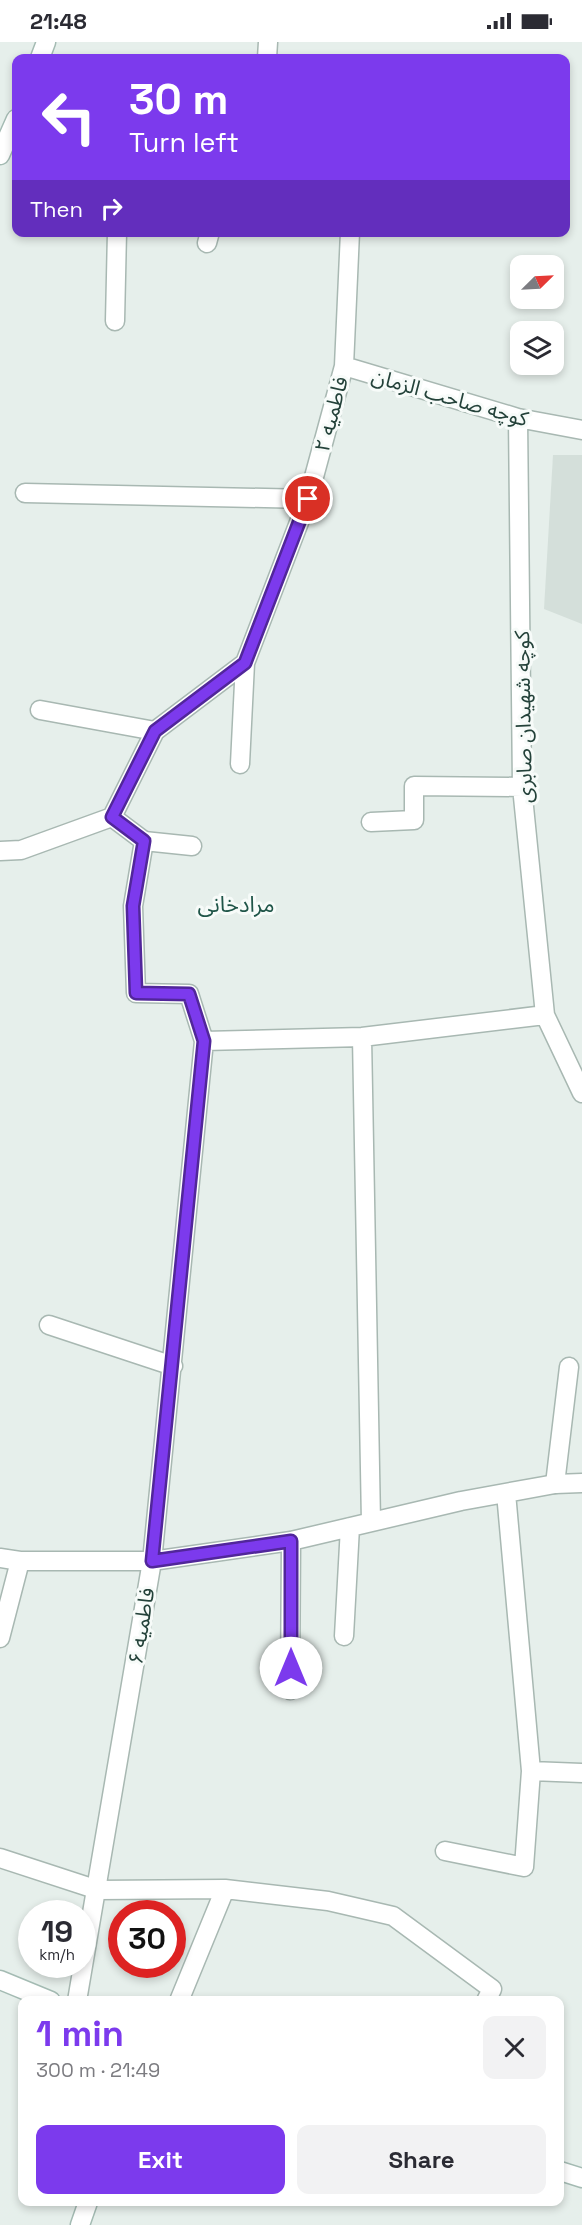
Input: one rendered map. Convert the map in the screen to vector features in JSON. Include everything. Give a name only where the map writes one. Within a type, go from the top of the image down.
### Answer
[{"type":"street","points":[[0,155],[12,128]]},
{"type":"street","points":[[115,321],[117,237]]},
{"type":"street","name":"کوچه صاحب الزمان","points":[[350,237],[344,366],[518,418],[582,430]]},
{"type":"street","name":"فاطمیه ۲","points":[[245,663],[308,499],[344,366]]},
{"type":"street","name":"کوچه شهیدان صابری","points":[[518,418],[522,787],[545,1015],[582,1093]]},
{"type":"street","points":[[25,493],[308,499]]},
{"type":"street","points":[[0,851],[21,850],[112,817],[155,731],[245,663]]},
{"type":"street","points":[[240,764],[245,663]]},
{"type":"street","points":[[40,710],[155,731]]},
{"type":"street","points":[[371,822],[414,820],[414,786],[522,787]]},
{"type":"street","points":[[112,817],[144,841],[192,846]]},
{"type":"street","name":"فاطمیه ۶","points":[[78,1996],[98,1890],[152,1561],[204,1041],[189,994],[136,993],[133,906],[144,841]]},
{"type":"street","points":[[204,1041],[362,1037],[545,1015]]},
{"type":"street","points":[[362,1037],[371,1522]]},
{"type":"street","points":[[49,1325],[173,1366]]},
{"type":"street","points":[[555,1484],[569,1366]]},
{"type":"street","points":[[0,1558],[20,1561],[152,1561],[291,1541],[461,1501],[555,1484],[582,1483]]},
{"type":"street","points":[[445,1851],[524,1867],[531,1771],[506,1493]]},
{"type":"street","points":[[344,1636],[350,1527]]},
{"type":"street","points":[[290,1690],[291,1541]]},
{"type":"street","points":[[0,1638],[20,1561]]},
{"type":"street","points":[[531,1771],[582,1773]]},
{"type":"street","points":[[0,1858],[98,1890],[225,1888],[328,1901],[393,1916],[489,1995]]},
{"type":"street","points":[[181,1996],[225,1888]]},
{"type":"street","points":[[0,1980],[39,1996]]},
{"type":"street","points":[[564,2172],[582,2178]]},
{"type":"street","points":[[80,2225],[87,2206]]},
{"type":"shaded area","points":[[553,455],[582,455],[582,624],[544,609]]},
{"type":"district","name":"مرادخانی","points":[[236,904]]},
{"type":"route","points":[[291,1668],[291,1541],[152,1561],[172,1380],[204,1041],[189,994],[136,993],[133,906],[144,841],[112,817],[155,731],[245,663],[308,499]]}]
